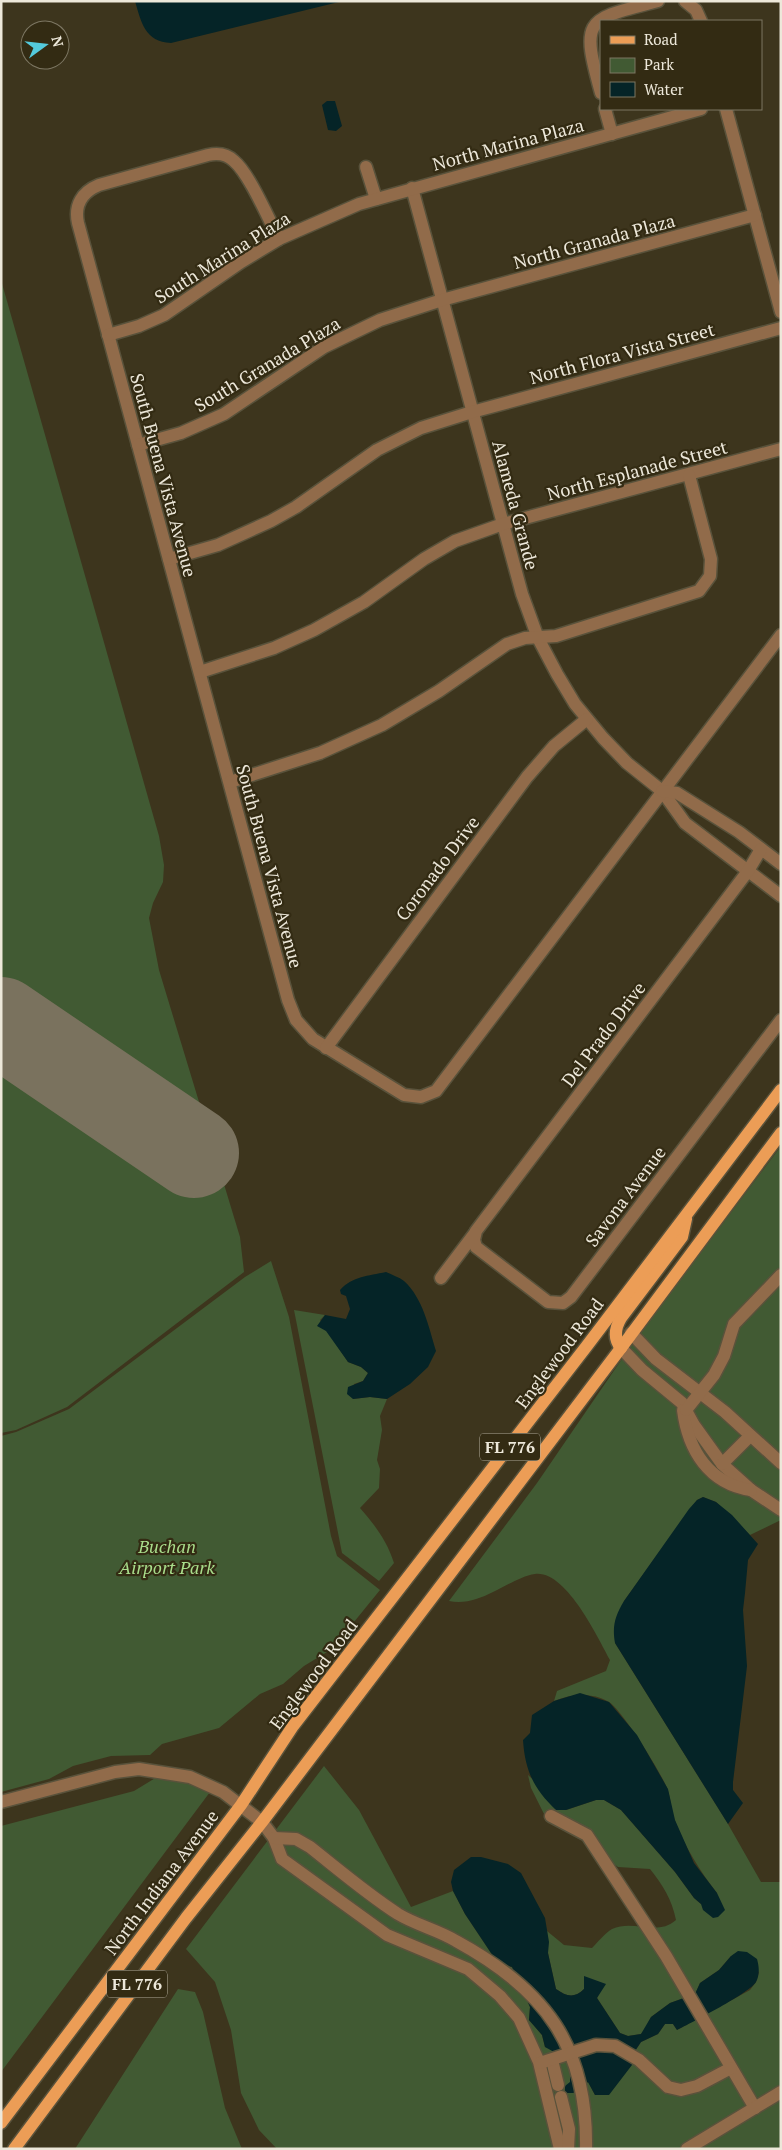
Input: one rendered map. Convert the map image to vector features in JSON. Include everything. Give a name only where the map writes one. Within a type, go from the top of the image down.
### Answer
[{"type":"main road","name":"Englewood Road","points":[[241,1805],[293,1726],[781,1090]]},
{"type":"main road","name":"FL 776","points":[[14,2149],[186,1918],[262,1822],[621,1348],[781,1133]]},
{"type":"main road","points":[[621,1348],[616,1337],[618,1323],[682,1238],[687,1214]]},
{"type":"main road","name":"North Indiana Avenue","points":[[1,2123],[241,1805]]},
{"type":"street","points":[[602,20],[606,16],[658,1]]},
{"type":"street","points":[[685,1],[696,10],[701,20]]},
{"type":"street","points":[[600,22],[593,28],[590,52],[600,89]]},
{"type":"street","points":[[605,110],[612,134]]},
{"type":"street","name":"North Marina Plaza","points":[[412,188],[697,110]]},
{"type":"street","points":[[726,110],[781,312]]},
{"type":"street","name":"South Buena Vista Avenue","points":[[279,239],[242,170],[232,159],[223,155],[208,155],[99,184],[82,197],[78,206],[77,220],[291,1010],[306,1033],[326,1048],[404,1095],[421,1097],[436,1091],[781,635]]},
{"type":"street","points":[[366,167],[376,198]]},
{"type":"street","name":"South Marina Plaza","points":[[108,335],[139,326],[164,315],[241,262],[279,239],[319,220],[376,198],[412,188]]},
{"type":"street","name":"Alameda Grande","points":[[412,188],[522,594],[538,638],[565,688],[586,719],[628,763],[662,791]]},
{"type":"street","name":"North Granada Plaza","points":[[442,300],[755,215]]},
{"type":"street","name":"South Granada Plaza","points":[[138,445],[180,433],[224,414],[324,347],[349,334],[399,313],[442,300]]},
{"type":"street","name":"North Flora Vista Street","points":[[169,559],[218,545],[271,522],[296,507],[362,460],[392,442],[421,428],[472,412],[781,328]]},
{"type":"street","name":"North Esplanade Street","points":[[200,672],[274,648],[314,630],[364,602],[440,549],[503,524],[781,449]]},
{"type":"street","points":[[230,782],[291,764],[346,742],[417,705],[500,647],[525,638],[552,637],[695,594],[703,588],[710,576],[711,559],[689,475]]},
{"type":"street","name":"Coronado Drive","points":[[326,1048],[527,777],[554,746],[586,719]]},
{"type":"street","points":[[662,791],[677,793],[739,832],[781,864]]},
{"type":"street","points":[[662,791],[685,823],[781,896]]},
{"type":"street","name":"Del Prado Drive","points":[[441,1278],[475,1236],[748,871],[761,849]]},
{"type":"street","name":"Savona Avenue","points":[[475,1236],[478,1250],[548,1302],[563,1303],[570,1297],[781,1020]]},
{"type":"street","points":[[684,1406],[700,1393],[724,1356],[734,1324],[781,1275]]},
{"type":"street","points":[[631,1334],[656,1359],[726,1412],[781,1463]]},
{"type":"street","points":[[621,1348],[642,1370],[684,1406],[722,1464],[751,1490],[781,1510]]},
{"type":"street","points":[[684,1406],[685,1427],[694,1450],[716,1476],[733,1487],[751,1490]]},
{"type":"street","points":[[722,1464],[750,1436]]},
{"type":"street","points":[[1,1802],[115,1772],[139,1769],[190,1777],[214,1786],[262,1822],[274,1838],[282,1859],[387,1934],[468,1969],[500,1996],[519,2018],[546,2062],[559,2091],[569,2128],[568,2149]]},
{"type":"street","points":[[551,1816],[587,1835],[666,1956],[755,2108]]},
{"type":"street","points":[[274,1838],[296,1840],[310,1847],[399,1914],[455,1940],[507,1971],[534,1996],[555,2022],[575,2066],[581,2091],[586,2149]]},
{"type":"street","points":[[546,2062],[596,2046],[616,2046],[640,2060],[668,2087],[681,2090],[697,2086],[731,2068]]},
{"type":"street","points":[[546,2062],[560,2149]]},
{"type":"street","points":[[687,2149],[781,2092]]},
{"type":"street","points":[[569,2128],[585,2124]]},
{"type":"green space","points":[[1,280],[159,836],[164,865],[163,882],[153,903],[149,918],[159,970],[240,1237],[244,1272],[67,1407],[16,1430],[1,1433]]},
{"type":"green space","points":[[781,1146],[781,1520],[750,1535],[716,1502],[703,1497],[697,1500],[624,1601],[615,1643],[728,1824],[761,1882],[781,1882],[781,2149],[277,2149],[259,2130],[241,2093],[231,2030],[215,1982],[186,1949],[324,1766],[359,1810],[411,1907],[453,1891],[465,1914],[497,1962],[501,1965],[512,1967],[530,2007],[529,2020],[542,2035],[545,2047],[564,2051],[573,2093],[588,2082],[595,2095],[631,2057],[641,2042],[658,2034],[665,2024],[673,2024],[677,2030],[750,1990],[756,1982],[759,1972],[731,1956],[719,1970],[700,1983],[695,1994],[670,2003],[651,2017],[641,2034],[628,2036],[620,2033],[597,1998],[599,1993],[584,1977],[584,1989],[577,1994],[567,1995],[556,1989],[548,1953],[547,1931],[564,1945],[592,1948],[604,1935],[620,1926],[653,1928],[669,1925],[676,1920],[666,1893],[650,1869],[618,1867],[579,1837],[544,1814],[531,1788],[528,1775],[566,1810],[596,1800],[604,1800],[621,1810],[675,1872],[694,1898],[701,1904],[717,1893],[683,1840],[674,1817],[668,1791],[659,1772],[632,1729],[615,1707],[609,1702],[588,1695],[568,1697],[554,1701],[557,1691],[606,1671],[610,1660],[580,1607],[569,1594],[558,1583],[547,1576],[535,1574],[519,1579],[477,1599],[461,1602],[449,1601],[537,1483],[626,1353],[631,1350],[630,1348],[634,1341]]},
{"type":"green space","name":"Buchan Airport Park","points":[[271,1261],[289,1317],[331,1536],[337,1556],[380,1590],[332,1649],[304,1666],[283,1684],[260,1694],[219,1728],[162,1744],[150,1755],[111,1756],[73,1766],[49,1779],[1,1792],[1,1436],[16,1432],[69,1409],[245,1277]]},
{"type":"green space","points":[[294,1310],[325,1315],[320,1320],[348,1362],[361,1367],[368,1373],[363,1381],[354,1384],[353,1399],[370,1397],[387,1399],[380,1416],[382,1430],[377,1460],[380,1469],[379,1488],[360,1508],[380,1534],[394,1563],[379,1581],[342,1553]]},
{"type":"green space","points":[[157,1777],[187,1783],[210,1792],[1,2072],[1,1826],[134,1791]]},
{"type":"green space","points":[[178,1989],[195,1992],[203,2012],[225,2108],[242,2149],[75,2149]]},
{"type":"water","points":[[135,1],[343,1],[171,43],[162,42],[150,35],[142,23]]},
{"type":"water","points":[[327,101],[335,101],[342,126],[336,131],[328,130],[322,105]]},
{"type":"water","points":[[386,1272],[398,1277],[411,1288],[421,1305],[436,1351],[428,1367],[410,1384],[387,1399],[370,1397],[353,1399],[347,1394],[348,1387],[363,1381],[368,1373],[361,1367],[348,1362],[326,1331],[317,1326],[325,1315],[346,1319],[350,1309],[346,1296],[341,1294],[340,1290],[345,1285],[361,1277]]},
{"type":"water","points":[[703,1497],[716,1502],[732,1515],[758,1544],[748,1560],[743,1610],[747,1666],[733,1782],[733,1790],[743,1803],[728,1824],[615,1643],[614,1637],[615,1621],[624,1601],[689,1509],[697,1500]]},
{"type":"water","points":[[580,1693],[609,1702],[637,1735],[668,1789],[675,1820],[694,1863],[717,1893],[725,1910],[718,1917],[713,1918],[703,1910],[701,1904],[694,1898],[675,1872],[621,1810],[604,1800],[596,1800],[566,1810],[556,1810],[536,1787],[526,1761],[523,1740],[530,1733],[532,1715],[554,1701]]},
{"type":"water","points":[[471,1857],[481,1857],[508,1864],[521,1873],[545,1918],[549,1942],[548,1953],[556,1989],[567,1995],[577,1994],[584,1989],[584,1976],[606,1984],[597,1998],[620,2033],[628,2036],[641,2034],[651,2017],[670,2003],[695,1994],[700,1983],[719,1970],[738,1951],[747,1952],[757,1959],[759,1970],[756,1982],[744,1993],[695,2021],[677,2030],[673,2024],[665,2024],[658,2034],[641,2042],[631,2057],[632,2065],[609,2095],[595,2095],[588,2082],[573,2093],[565,2093],[565,2086],[570,2082],[570,2072],[564,2051],[554,2052],[545,2047],[542,2035],[529,2020],[530,2007],[512,1967],[497,1962],[465,1914],[453,1891],[451,1882],[454,1870]]},
{"type":"runway","points":[[1,1022],[194,1153]]}]
